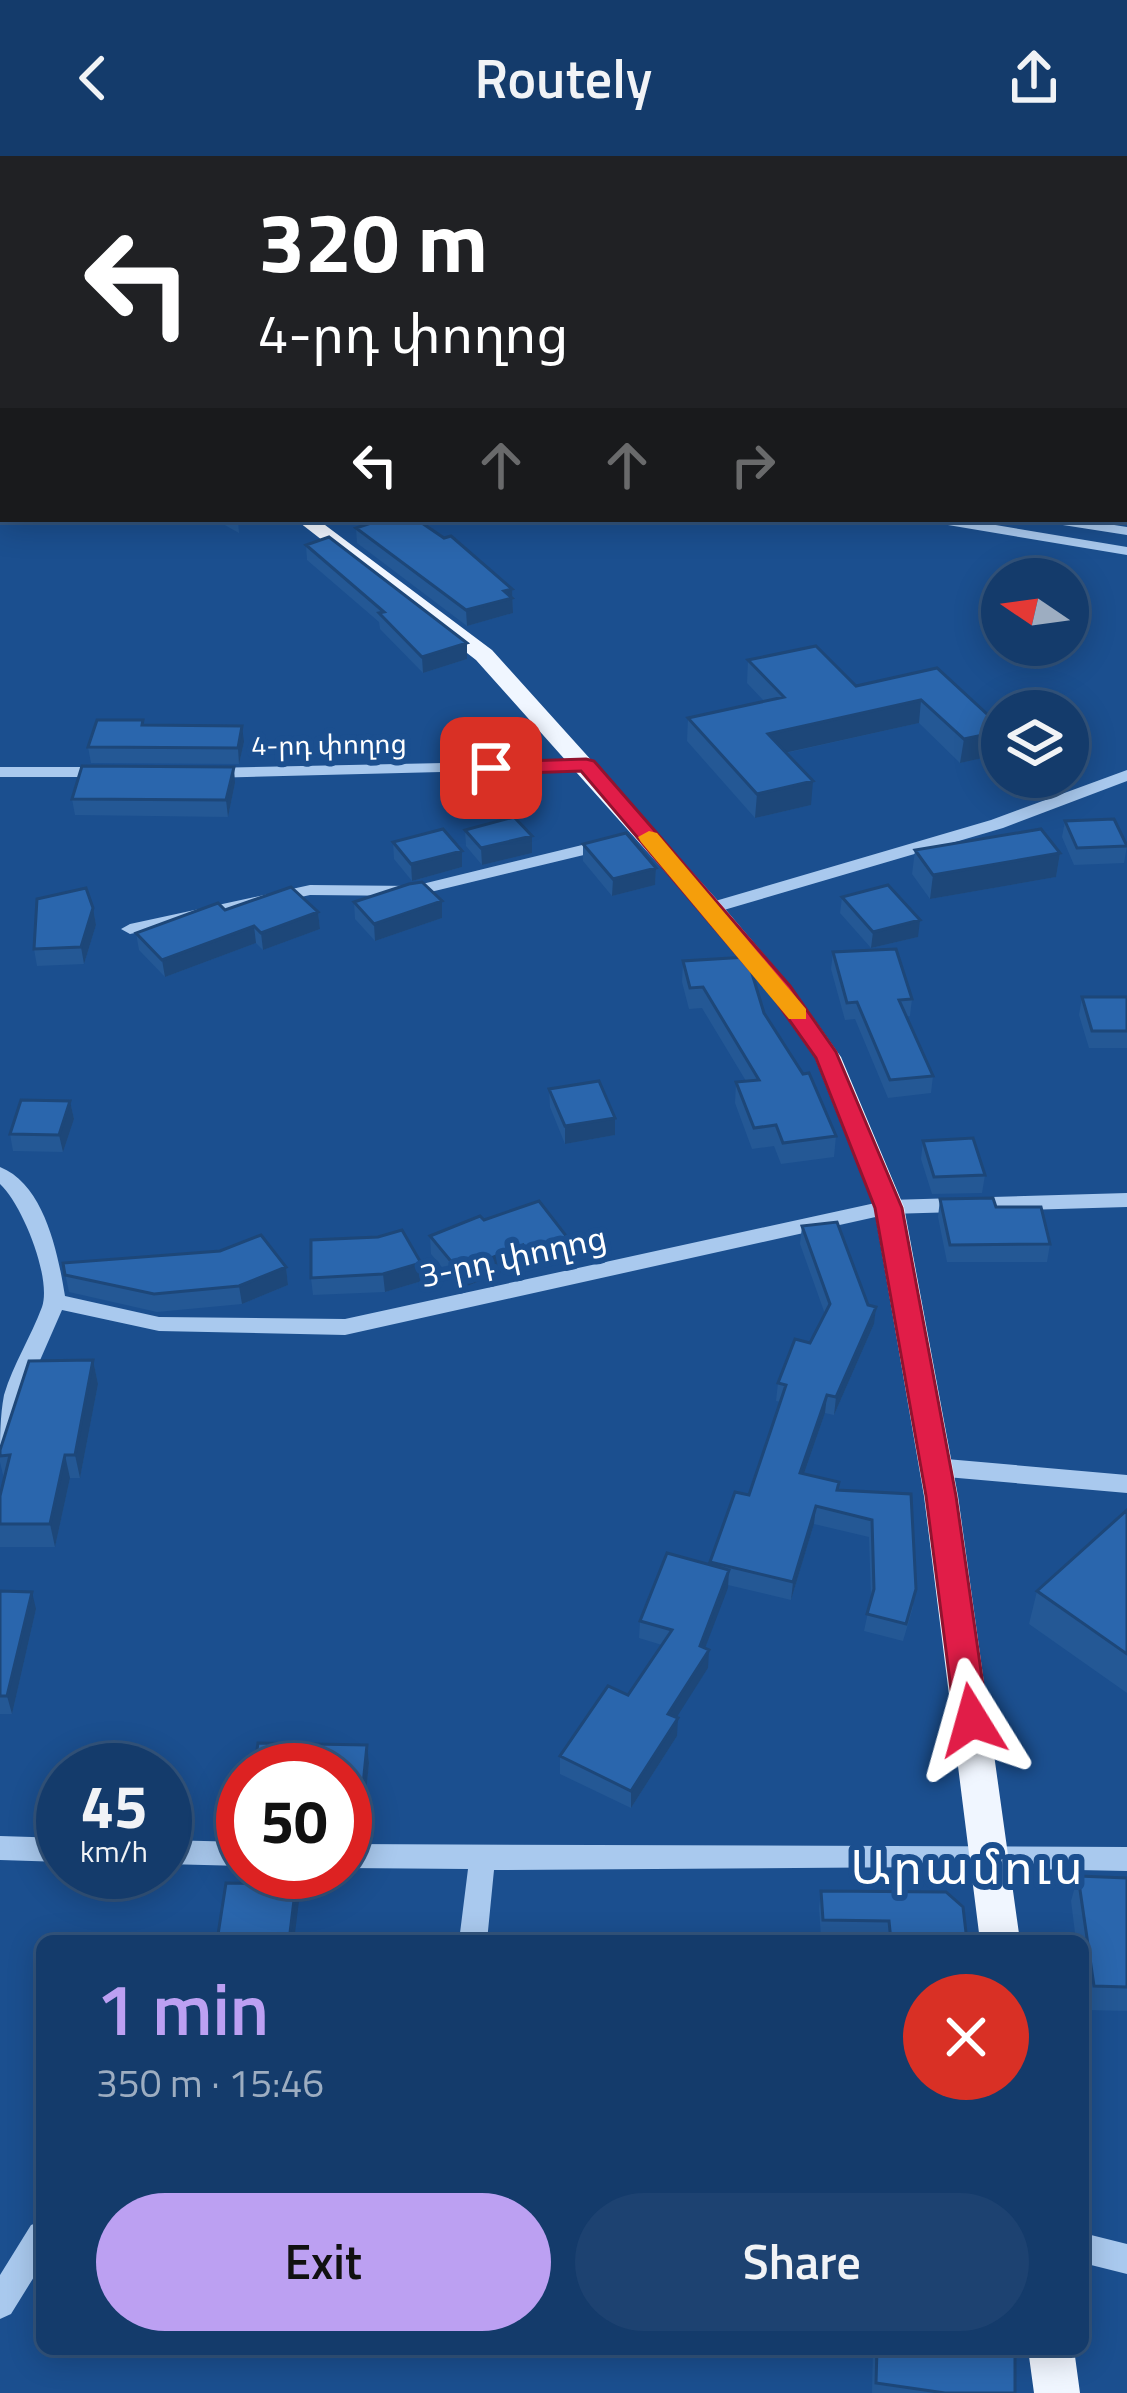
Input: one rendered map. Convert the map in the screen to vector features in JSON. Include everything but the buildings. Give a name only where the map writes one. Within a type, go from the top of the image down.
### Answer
[{"type":"main road","points":[[309,522],[484,655],[711,908],[828,1057],[889,1208],[935,1467],[999,1935]]},
{"type":"main road","points":[[1052,2355],[1057,2393]]},
{"type":"street","points":[[954,522],[1127,550]]},
{"type":"street","points":[[1069,522],[1127,531]]},
{"type":"street","name":"4-րդ փողոց","points":[[185,773],[586,765]]},
{"type":"street","points":[[0,772],[116,772]]},
{"type":"street","points":[[711,908],[998,824],[1127,776]]},
{"type":"street","points":[[130,929],[310,890],[413,891],[646,835]]},
{"type":"street","points":[[0,1174],[14,1181],[49,1256],[55,1301],[16,1390],[0,1453]]},
{"type":"street","name":"3-րդ փողոց","points":[[55,1301],[159,1324],[345,1327],[889,1208],[1127,1200]]},
{"type":"street","points":[[935,1467],[1127,1484]]},
{"type":"street","points":[[0,1848],[36,1849]]},
{"type":"street","points":[[372,1857],[482,1860],[990,1854],[1127,1858]]},
{"type":"street","points":[[474,1935],[482,1860]]},
{"type":"street","points":[[0,2303],[36,2246]]},
{"type":"street","points":[[1089,2250],[1127,2259]]},
{"type":"slow traffic","points":[[649,837],[797,1014]]},
{"type":"district","name":"Արամուս","points":[[968,1867]]},
{"type":"route","points":[[491,768],[586,765],[781,992],[828,1057],[889,1208],[941,1496],[972,1720]]}]
